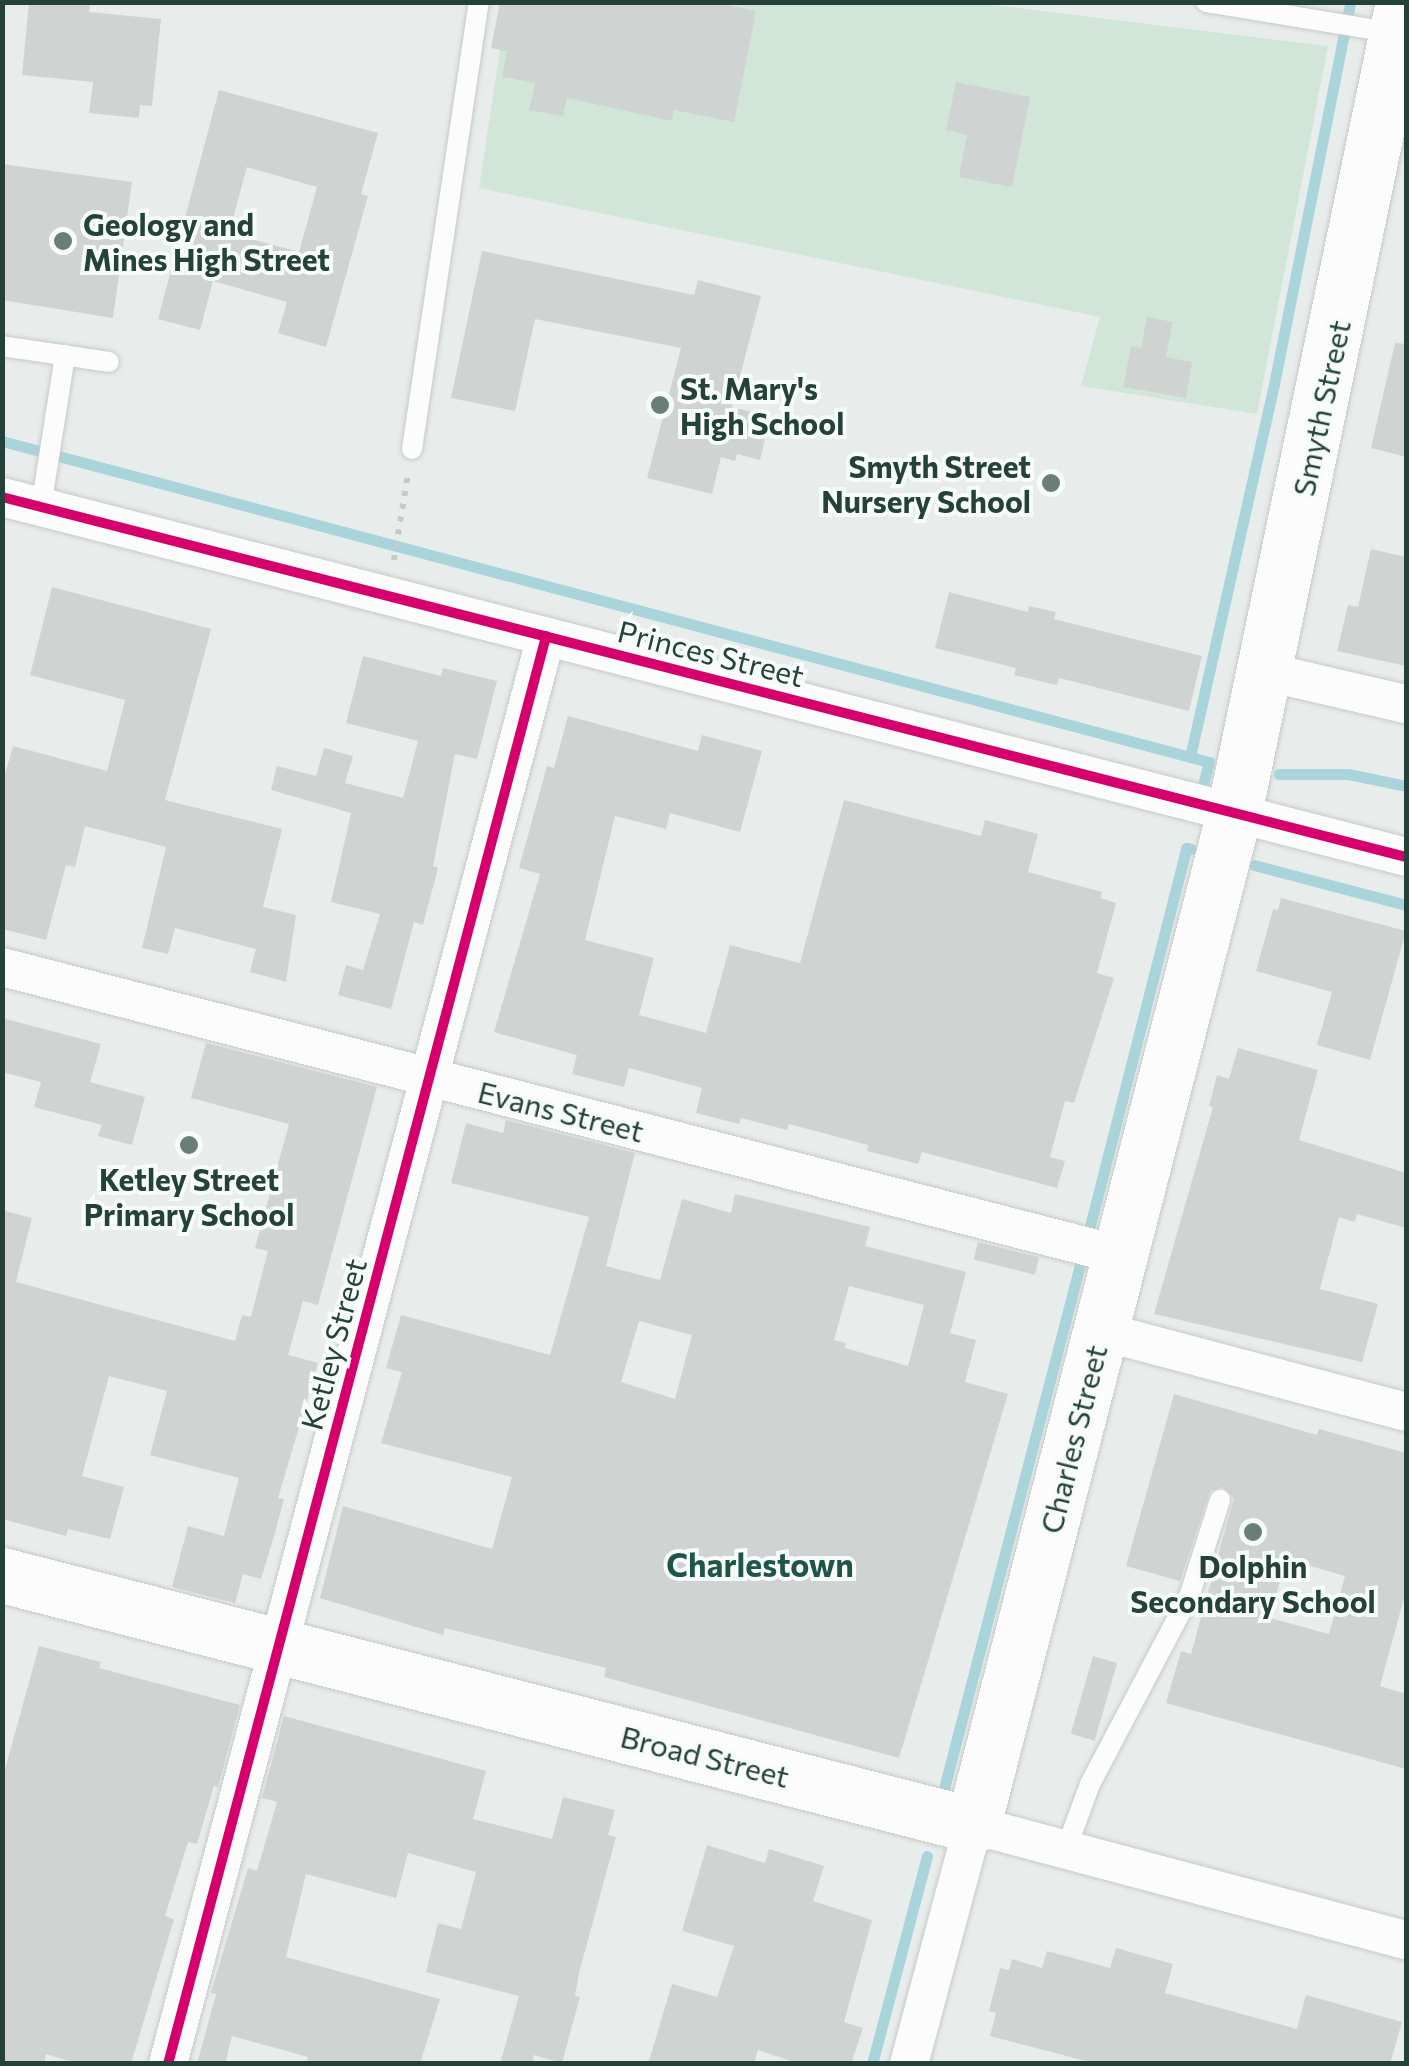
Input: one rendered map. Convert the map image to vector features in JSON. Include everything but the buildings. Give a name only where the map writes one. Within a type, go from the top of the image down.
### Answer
[{"type":"main road","name":"Smyth Street","points":[[1234,813],[1400,18]]},
{"type":"main road","name":"Charles Street","points":[[973,1824],[1234,813]]},
{"type":"main road","name":"Broad Street","points":[[2,1575],[973,1824]]},
{"type":"street","name":"Princes Street","points":[[2,497],[44,490],[546,636],[1406,857]]},
{"type":"street","name":"Ketley Street","points":[[168,2064],[546,636]]},
{"type":"street","points":[[1266,672],[1406,704]]},
{"type":"street","name":"Evans Street","points":[[2,967],[1120,1255]]},
{"type":"street","points":[[1100,1331],[1406,1412]]},
{"type":"street","name":"Broad Street","points":[[973,1824],[1406,1940]]},
{"type":"street","name":"Charles Street","points":[[909,2064],[973,1824]]},
{"type":"lane","points":[[412,449],[479,2]]},
{"type":"lane","points":[[1206,2],[1400,18]]},
{"type":"lane","points":[[2,346],[109,362]]},
{"type":"lane","points":[[44,490],[56,433],[65,355]]},
{"type":"lane","points":[[1066,1850],[1090,1784],[1190,1594],[1220,1500]]},
{"type":"path","points":[[391,578],[412,449]]},
{"type":"green space","points":[[969,2],[1328,46],[1257,414],[1081,386],[1100,317],[479,188],[507,3]]},
{"type":"waterway","points":[[1190,757],[1274,384],[1350,2]]},
{"type":"waterway","points":[[2,441],[1209,762],[1204,781]]},
{"type":"waterway","points":[[1279,774],[1348,774],[1406,786]]},
{"type":"waterway","points":[[1090,1226],[1186,848],[1191,849]]},
{"type":"waterway","points":[[1254,865],[1406,905]]},
{"type":"waterway","points":[[942,1796],[1083,1253]]},
{"type":"waterway","points":[[872,2064],[927,1856]]},
{"type":"cycle path","points":[[2,497],[1406,857]]},
{"type":"cycle path","points":[[168,2064],[546,636]]},
{"type":"place","name":"Geology and Mines High Street","points":[[63,241]]},
{"type":"place","name":"St. Mary's High School","points":[[660,405]]},
{"type":"place","name":"Smyth Street Nursery School","points":[[1051,483]]},
{"type":"place","name":"Ketley Street Primary School","points":[[189,1145]]},
{"type":"place","name":"Dolphin Secondary School","points":[[1253,1532]]},
{"type":"district","name":"Charlestown","points":[[760,1564]]}]
